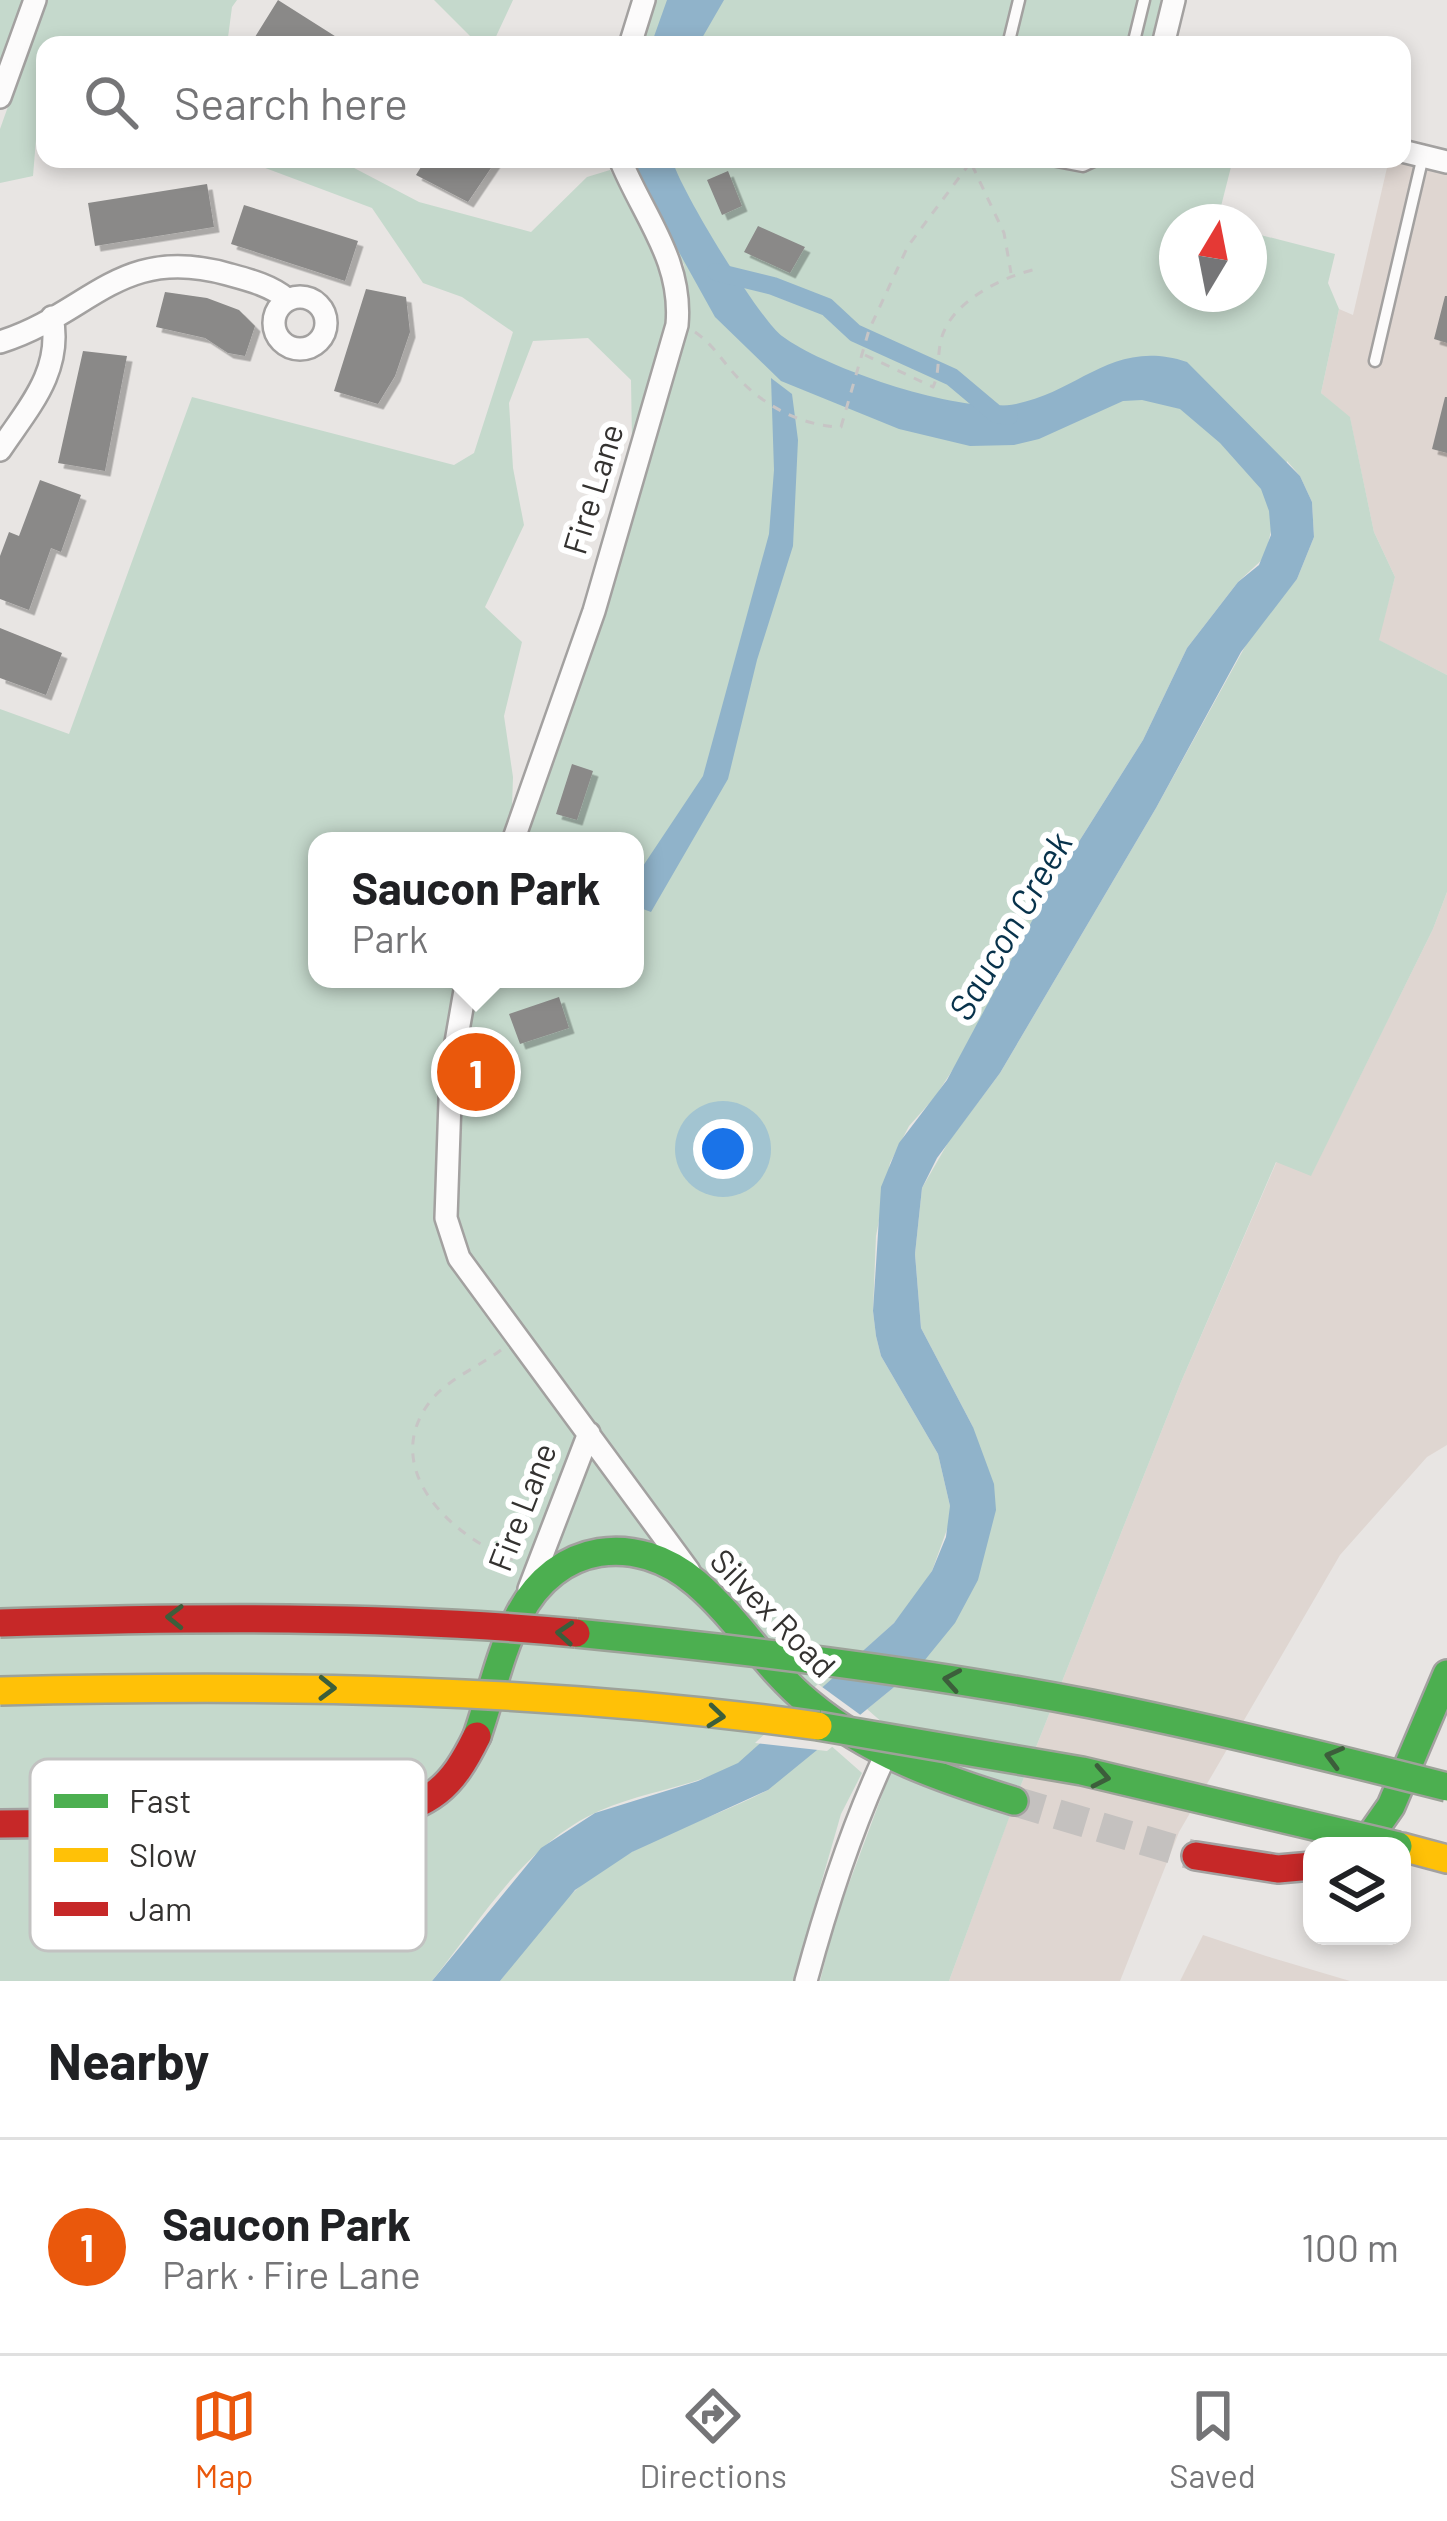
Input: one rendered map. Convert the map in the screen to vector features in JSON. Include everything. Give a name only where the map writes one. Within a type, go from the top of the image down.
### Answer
[{"type":"main road","name":"Silvex Road","points":[[426,1803],[445,1791],[465,1763],[523,1606],[537,1586],[562,1566],[602,1551],[664,1560],[697,1583],[795,1691],[885,1756]]},
{"type":"main road","points":[[0,1623],[125,1616],[364,1619],[740,1648],[912,1672],[1146,1714],[1447,1787]]},
{"type":"main road","points":[[1370,1837],[1395,1804],[1447,1674]]},
{"type":"main road","points":[[0,1691],[369,1689],[540,1698],[784,1724],[890,1736],[1109,1779],[1361,1837]]},
{"type":"main road","points":[[885,1756],[940,1780],[1014,1801]]},
{"type":"main road","name":"Silvex Road","points":[[0,1824],[30,1824]]},
{"type":"main road","points":[[1411,1849],[1447,1859]]},
{"type":"main road","points":[[1196,1856],[1278,1869],[1303,1867]]},
{"type":"street","points":[[0,97],[35,0]]},
{"type":"street","points":[[633,36],[644,0]]},
{"type":"street","points":[[1165,36],[1174,0]]},
{"type":"street","points":[[1413,153],[1447,162]]},
{"type":"street","name":"Fire Lane","points":[[516,832],[594,610],[677,326],[673,268],[624,168]]},
{"type":"street","points":[[0,342],[129,274],[171,264],[258,283],[287,299]]},
{"type":"street","points":[[0,450],[50,372],[56,346],[52,317]]},
{"type":"street","name":"Fire Lane","points":[[465,988],[451,1071],[446,1218],[459,1258],[697,1583]]},
{"type":"street","name":"Fire Lane","points":[[523,1606],[589,1432]]},
{"type":"street","points":[[806,1981],[835,1879],[885,1756]]},
{"type":"lane","points":[[1010,36],[1018,0]]},
{"type":"lane","points":[[1135,36],[1144,0]]},
{"type":"lane","points":[[1375,361],[1410,168]]},
{"type":"path","points":[[677,326],[699,333],[736,377],[787,414],[808,423],[841,427],[869,330],[908,246],[967,168]]},
{"type":"path","points":[[975,168],[1004,232],[1011,274]]},
{"type":"path","points":[[862,354],[933,387],[942,334],[951,321],[989,285],[1037,269]]},
{"type":"path","points":[[517,1337],[429,1403],[415,1433],[412,1464],[433,1503],[462,1533],[494,1553],[538,1568]]},
{"type":"shaded area","points":[[1411,164],[1447,171],[1447,675],[1378,640],[1395,577],[1374,532],[1350,418],[1321,393],[1339,309],[1353,315],[1387,168],[1411,168]]},
{"type":"shaded area","points":[[1447,892],[1447,1445],[1427,1457],[1340,1555],[1179,1832],[1120,1981],[949,1981],[1019,1790],[1181,1382],[1277,1161],[1311,1175]]},
{"type":"shaded area","points":[[1203,1935],[1266,1956],[1350,1981],[1180,1981]]},
{"type":"green space","points":[[0,0],[22,0],[0,63]]},
{"type":"green space","points":[[46,0],[237,0],[228,36],[36,36],[33,176],[0,183],[0,129]]},
{"type":"green space","points":[[434,0],[513,0],[496,36],[470,36]]},
{"type":"green space","points":[[652,0],[1161,0],[1152,36],[641,36]]},
{"type":"green space","points":[[265,168],[354,168],[419,202],[531,232],[587,177],[610,170],[665,269],[668,314],[632,442],[631,380],[588,338],[533,341],[509,403],[513,468],[524,525],[485,607],[522,642],[504,716],[513,777],[512,807],[530,814],[603,614],[667,399],[689,306],[684,265],[633,168],[1231,168],[1222,204],[1159,204],[1159,312],[1267,312],[1267,237],[1335,254],[1328,283],[1339,309],[1321,393],[1350,417],[1374,532],[1395,577],[1379,640],[1447,675],[1447,892],[1311,1176],[1276,1162],[1181,1382],[1019,1790],[937,1760],[867,1709],[920,1666],[973,1427],[921,1328],[915,1254],[922,1188],[949,1141],[1000,1073],[1252,634],[1297,579],[1314,537],[1312,502],[1287,461],[1265,557],[1238,582],[1187,648],[1143,740],[1049,889],[957,1063],[909,1126],[890,1163],[876,1236],[876,1336],[881,1356],[938,1454],[950,1521],[932,1571],[912,1601],[795,1714],[862,1773],[841,1814],[793,1981],[500,1981],[557,1909],[599,1872],[645,1845],[768,1790],[738,1764],[616,1804],[573,1825],[506,1885],[432,1981],[0,1981],[0,709],[69,734],[192,397],[454,465],[474,453],[513,332],[462,297],[423,283],[372,208]]},
{"type":"green space","points":[[891,1771],[1012,1810],[949,1981],[820,1981],[835,1921]]},
{"type":"water","points":[[667,0],[724,0],[703,36],[654,36]]},
{"type":"water","points":[[637,168],[676,168],[739,280],[782,336],[830,362],[895,386],[992,406],[1039,397],[1118,361],[1161,356],[1187,362],[1300,476],[1312,502],[1314,537],[1297,579],[1241,652],[1156,808],[1000,1073],[937,1158],[922,1188],[915,1254],[921,1328],[973,1427],[994,1484],[996,1510],[978,1580],[955,1623],[920,1666],[768,1790],[632,1852],[575,1890],[500,1981],[432,1981],[541,1848],[595,1813],[698,1781],[738,1763],[894,1623],[932,1571],[946,1537],[950,1506],[938,1454],[881,1356],[876,1336],[873,1311],[881,1187],[899,1143],[947,1080],[1049,889],[1143,740],[1187,648],[1238,582],[1259,565],[1271,535],[1261,489],[1220,443],[1180,409],[1142,400],[1123,401],[1039,439],[970,446],[899,429],[781,381],[715,317]]},
{"type":"water","points":[[771,378],[792,394],[798,440],[793,546],[757,660],[728,779],[651,912],[644,909],[644,864],[703,776],[769,534],[774,470]]},
{"type":"pier","points":[[818,1684],[866,1719],[827,1751],[755,1743]]},
{"type":"building","points":[[278,0],[335,36],[256,36]]},
{"type":"building","points":[[420,168],[491,168],[468,202],[416,175]]},
{"type":"building","points":[[728,171],[742,206],[722,215],[707,180]]},
{"type":"building","points":[[207,184],[214,227],[95,246],[88,203]]},
{"type":"building","points":[[244,205],[358,241],[345,281],[231,244]]},
{"type":"building","points":[[758,226],[805,247],[790,273],[744,252]]},
{"type":"building","points":[[366,289],[406,297],[410,332],[395,376],[378,404],[334,391]]},
{"type":"building","points":[[165,292],[207,298],[239,310],[255,326],[245,356],[228,353],[205,338],[156,327]]},
{"type":"building","points":[[1447,296],[1447,343],[1434,339]]},
{"type":"building","points":[[83,351],[127,356],[105,471],[58,463]]},
{"type":"building","points":[[1447,397],[1447,453],[1432,449]]},
{"type":"building","points":[[40,480],[81,495],[61,552],[51,548],[29,610],[0,599],[0,556],[9,532],[19,536]]},
{"type":"building","points":[[0,628],[62,653],[46,695],[0,678]]},
{"type":"building","points":[[572,764],[593,771],[577,820],[556,814]]},
{"type":"building","points":[[559,997],[569,1028],[520,1044],[509,1014]]},
{"type":"waterway","points":[[716,272],[773,286],[827,307],[855,333],[952,377],[996,414],[1009,416]]},
{"type":"tunnel","points":[[1014,1801],[1196,1856]]},
{"type":"traffic: fast","points":[[477,1736],[506,1644],[535,1591],[576,1559],[624,1551],[673,1567],[696,1583],[794,1689],[856,1737],[932,1773],[1014,1801]]},
{"type":"traffic: fast","points":[[576,1633],[835,1663],[1027,1692],[1225,1733],[1447,1787]]},
{"type":"traffic: fast","points":[[1369,1837],[1391,1806],[1447,1674]]},
{"type":"traffic: fast","points":[[818,1726],[1082,1771],[1360,1837]]},
{"type":"traffic: slow","points":[[0,1691],[205,1688],[512,1696],[818,1726]]},
{"type":"traffic: slow","points":[[1411,1849],[1447,1859]]},
{"type":"traffic: jam","points":[[0,1623],[288,1619],[576,1633]]},
{"type":"traffic: jam","points":[[426,1800],[458,1770],[477,1736]]},
{"type":"traffic: jam","points":[[0,1824],[30,1824]]},
{"type":"traffic: jam","points":[[1196,1856],[1278,1869],[1303,1867]]},
{"type":"place","name":"Saucon Park","points":[[476,1072]]},
{"type":"water label","name":"Saucon Creek","points":[[1010,926]]}]
